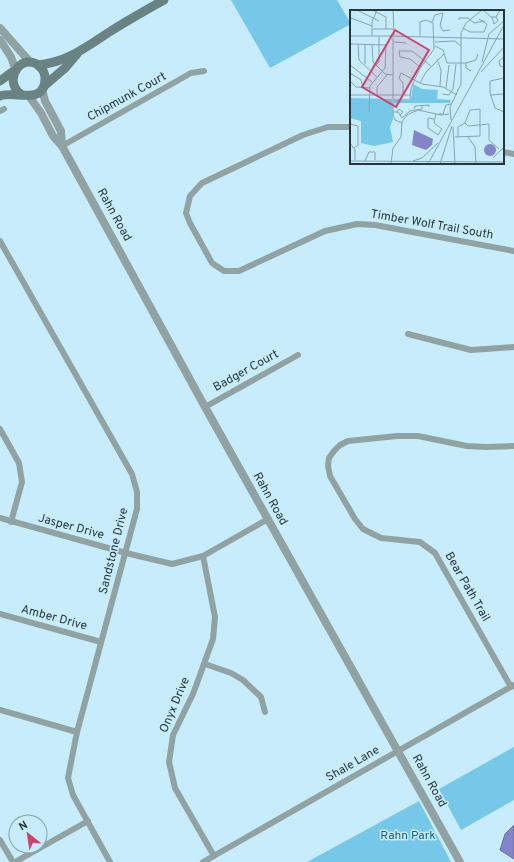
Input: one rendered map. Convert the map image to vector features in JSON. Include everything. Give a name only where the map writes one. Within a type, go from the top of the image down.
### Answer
[{"type":"main road","points":[[0,81],[19,64],[55,63],[79,53],[110,32],[164,0]]},
{"type":"main road","points":[[0,96],[5,94],[26,96],[34,95],[65,68],[79,53]]},
{"type":"main road","points":[[34,64],[42,69],[45,75],[43,88]]},
{"type":"main road","points":[[14,70],[11,78],[13,88],[26,96]]},
{"type":"street","points":[[0,28],[34,64]]},
{"type":"street","points":[[0,40],[11,57],[14,70]]},
{"type":"street","name":"Chipmunk Court","points":[[62,146],[191,73],[204,71]]},
{"type":"street","name":"Rahn Road","points":[[43,88],[45,102],[61,132],[62,146]]},
{"type":"street","name":"Rahn Road","points":[[26,96],[41,113],[53,136],[62,146],[205,407],[460,862]]},
{"type":"street","name":"Timber Wolf Trail South","points":[[350,127],[328,127],[303,135],[202,183],[190,196],[186,213],[212,263],[224,271],[239,271],[325,231],[357,224],[375,225],[514,251]]},
{"type":"street","points":[[504,152],[514,154]]},
{"type":"street","name":"Sandstone Drive","points":[[0,241],[132,474],[137,492],[137,509],[77,732],[68,778],[73,795],[110,862]]},
{"type":"street","points":[[408,334],[471,350],[514,347]]},
{"type":"street","name":"Badger Court","points":[[205,407],[298,355]]},
{"type":"street","points":[[0,428],[19,462],[22,482],[11,522]]},
{"type":"street","name":"Bear Path Trail","points":[[513,686],[435,553],[420,542],[381,538],[363,529],[354,519],[330,476],[328,466],[329,458],[334,450],[340,445],[348,442],[397,436],[418,436],[467,446],[514,446]]},
{"type":"street","name":"Jasper Drive","points":[[0,518],[126,553],[172,564],[203,556],[268,519]]},
{"type":"street","name":"Onyx Drive","points":[[203,556],[215,617],[213,638],[193,694],[173,735],[169,762],[175,788],[214,856]]},
{"type":"street","name":"Amber Drive","points":[[0,614],[101,642]]},
{"type":"street","points":[[204,664],[231,673],[243,680],[261,697],[265,712]]},
{"type":"street","name":"Shale Lane","points":[[203,862],[513,686]]},
{"type":"street","points":[[0,710],[77,732]]},
{"type":"street","points":[[0,840],[14,862],[88,821]]},
{"type":"green space","points":[[231,0],[337,0],[350,25],[270,68]]},
{"type":"green space","points":[[514,747],[514,800],[461,830],[439,789]]},
{"type":"green space","name":"Rahn Park","points":[[419,801],[451,862],[307,862]]},
{"type":"shaded area","points":[[514,825],[514,859],[500,850],[505,834]]}]
